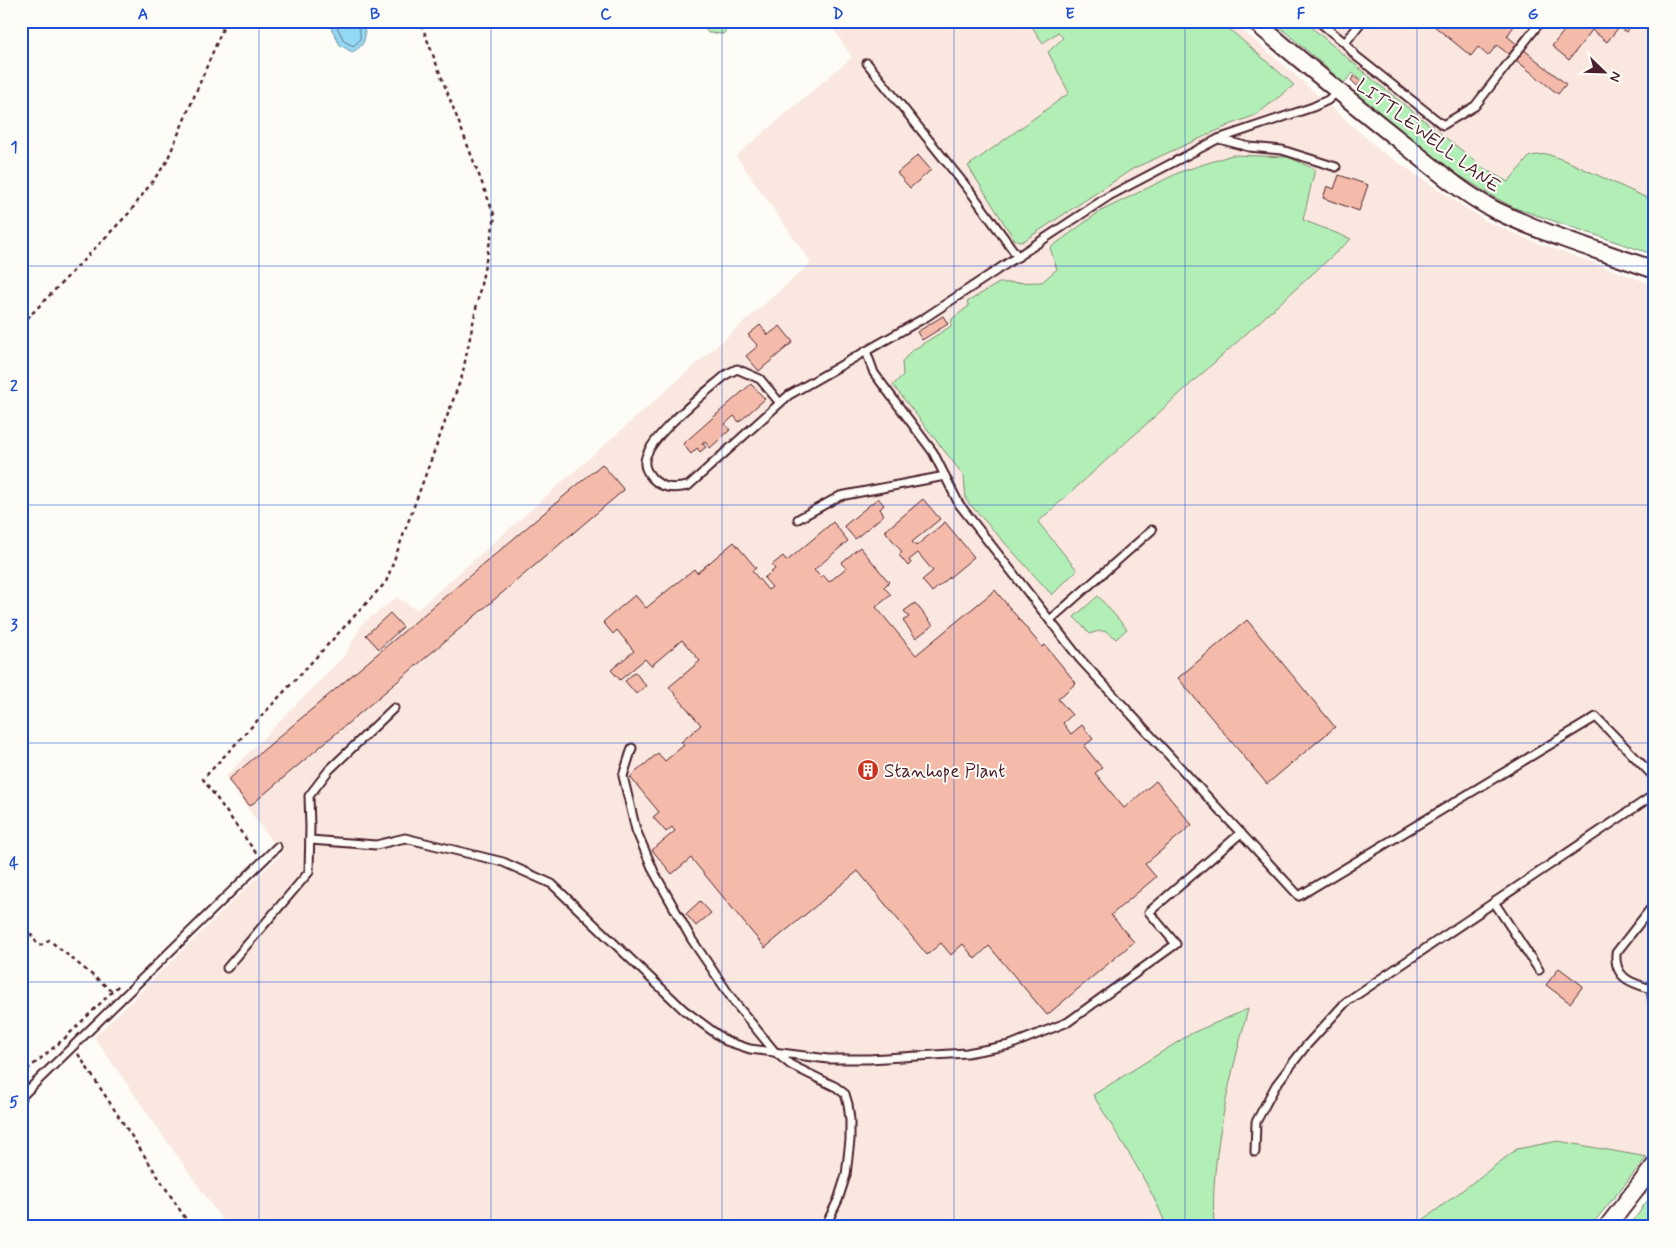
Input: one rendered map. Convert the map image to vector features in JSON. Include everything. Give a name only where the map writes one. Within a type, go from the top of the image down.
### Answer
[{"type":"street","name":"LITTLEWELL LANE","points":[[1254,21],[1451,182],[1494,210],[1543,230],[1655,270]]},
{"type":"street","points":[[1607,1227],[1655,1165]]},
{"type":"lane","points":[[1318,21],[1345,43],[1356,56],[1443,125],[1475,106],[1541,21]]},
{"type":"lane","points":[[1345,43],[1362,21]]},
{"type":"lane","points":[[867,63],[973,195],[1018,257]]},
{"type":"lane","points":[[780,403],[760,379],[737,369],[727,374],[671,422],[657,439],[648,452],[644,463],[647,472],[655,480],[673,489],[688,486],[789,395],[926,317],[1109,196],[1218,139],[1313,107],[1328,100],[1338,91]]},
{"type":"lane","points":[[1218,139],[1249,148],[1282,150],[1336,167]]},
{"type":"lane","points":[[866,351],[874,372],[933,452],[959,504],[1080,659],[1299,896],[1596,717],[1655,778]]},
{"type":"lane","points":[[798,519],[840,496],[945,476]]},
{"type":"lane","points":[[1050,620],[1152,530]]},
{"type":"lane","points":[[227,968],[309,872],[309,796],[329,770],[394,708]]},
{"type":"lane","points":[[632,748],[623,776],[636,830],[654,872],[692,940],[736,1003],[775,1052],[791,1065],[836,1087],[845,1094],[848,1104],[850,1140],[846,1175],[838,1200],[825,1227]]},
{"type":"lane","points":[[1255,1152],[1256,1122],[1276,1085],[1305,1047],[1346,1002],[1655,794]]},
{"type":"lane","points":[[310,840],[376,845],[405,838],[511,865],[552,884],[684,1010],[726,1041],[750,1049],[828,1059],[869,1059],[967,1053],[1010,1045],[1068,1022],[1176,944],[1149,912],[1241,833]]},
{"type":"lane","points":[[21,1097],[277,847]]},
{"type":"lane","points":[[1494,902],[1539,970]]},
{"type":"lane","points":[[1653,986],[1635,984],[1620,974],[1615,962],[1616,953],[1655,903]]},
{"type":"lane","points":[[1655,972],[1653,986],[1655,1015]]},
{"type":"path","points":[[21,325],[129,213],[166,163],[226,21]]},
{"type":"path","points":[[258,856],[203,779],[386,582],[462,376],[495,217],[420,21]]},
{"type":"path","points":[[21,302],[30,317]]},
{"type":"path","points":[[21,920],[39,946],[49,940],[112,991]]},
{"type":"path","points":[[21,1075],[65,1038],[120,984]]},
{"type":"path","points":[[65,1038],[81,1059],[191,1227]]},
{"type":"shaded area","points":[[828,21],[1232,21],[1381,151],[1486,221],[1525,238],[1655,285],[1655,1148],[1590,1227],[1436,1210],[1414,1227],[227,1227],[94,1037],[281,854],[225,777],[344,656],[362,624],[397,597],[417,610],[811,263],[736,156],[852,57]]},
{"type":"shaded area","points":[[1304,21],[1655,21],[1655,247],[1508,182],[1485,169],[1372,79]]},
{"type":"green space","points":[[700,21],[736,21],[723,34],[708,33]]},
{"type":"green space","points":[[1028,21],[1220,21],[1294,85],[1256,115],[1134,168],[1022,242],[1014,239],[968,166],[1069,93],[1048,52],[1063,38],[1058,32],[1043,43]]},
{"type":"green space","points":[[1273,21],[1304,21],[1372,79],[1485,169],[1508,182],[1530,156],[1547,154],[1569,162],[1649,199],[1655,203],[1655,255],[1515,208],[1492,196],[1454,172],[1354,93],[1363,82],[1353,73],[1344,83]]},
{"type":"green space","points":[[1232,155],[1288,157],[1315,169],[1303,220],[1351,239],[1038,522],[1077,570],[1052,595],[966,500],[964,476],[893,385],[903,375],[902,362],[910,352],[951,326],[952,319],[969,306],[967,302],[999,283],[1042,282],[1057,269],[1050,248],[1099,212],[1180,172]]},
{"type":"green space","points":[[1098,596],[1127,629],[1116,639],[1104,631],[1090,634],[1074,617]]},
{"type":"green space","points":[[1248,1009],[1228,1090],[1218,1144],[1215,1172],[1214,1227],[1167,1227],[1142,1176],[1093,1095],[1192,1033]]},
{"type":"green space","points":[[1558,1141],[1647,1157],[1590,1227],[1415,1226],[1517,1149]]},
{"type":"green space","points":[[1655,1191],[1655,1227],[1629,1227],[1641,1209]]},
{"type":"water","points":[[361,21],[365,30],[363,43],[352,52],[340,45],[328,22]]},
{"type":"building","points":[[1428,21],[1509,21],[1514,26],[1507,36],[1566,84],[1558,94],[1497,45],[1488,56],[1478,47],[1471,56]]},
{"type":"building","points":[[1572,21],[1635,21],[1626,32],[1619,27],[1607,42],[1592,30],[1569,60],[1552,46]]},
{"type":"building","points":[[1354,76],[1361,82],[1357,86],[1351,80]]},
{"type":"building","points":[[918,155],[931,170],[910,188],[897,173]]},
{"type":"building","points":[[1339,175],[1368,185],[1359,211],[1323,198],[1327,186],[1334,189]]},
{"type":"building","points":[[943,316],[948,324],[922,340],[917,332]]},
{"type":"building","points":[[760,325],[768,335],[780,326],[793,342],[759,371],[746,356],[758,346],[748,335]]},
{"type":"building","points":[[751,384],[765,399],[739,422],[734,416],[725,424],[730,430],[710,448],[704,441],[702,443],[706,447],[700,452],[697,448],[691,454],[683,444]]},
{"type":"building","points":[[602,464],[624,490],[250,806],[228,780]]},
{"type":"building","points":[[878,498],[884,505],[880,509],[884,515],[855,539],[844,526]]},
{"type":"building","points":[[923,499],[940,519],[912,542],[916,546],[945,522],[974,557],[932,592],[922,580],[933,571],[918,553],[909,560],[911,563],[908,566],[899,555],[902,552],[885,531]]},
{"type":"building","name":"Stanhope Plant","points":[[833,522],[848,541],[814,570],[821,577],[823,575],[829,582],[846,568],[841,563],[860,547],[889,582],[884,587],[891,595],[876,607],[916,655],[995,590],[1042,647],[1045,645],[1076,683],[1058,699],[1072,715],[1063,723],[1071,734],[1082,725],[1093,739],[1084,746],[1102,768],[1095,773],[1124,808],[1156,781],[1192,825],[1145,864],[1156,877],[1111,915],[1134,942],[1047,1015],[989,946],[975,959],[963,944],[951,955],[941,943],[927,955],[858,871],[765,948],[691,858],[672,874],[652,850],[675,831],[672,827],[666,832],[653,817],[659,812],[630,777],[658,753],[665,761],[684,745],[681,742],[701,725],[669,687],[700,661],[682,640],[651,666],[645,659],[620,680],[611,670],[634,651],[617,630],[613,634],[603,622],[635,595],[646,608],[694,569],[697,573],[734,542],[756,568],[752,571],[768,590],[772,587],[764,578],[775,569],[772,565],[783,556],[787,561]]},
{"type":"building","points":[[915,603],[933,625],[916,638],[903,621],[909,617],[904,611]]},
{"type":"building","points":[[390,613],[403,627],[379,649],[366,635]]},
{"type":"building","points":[[1247,620],[1335,727],[1267,784],[1178,678]]},
{"type":"building","points":[[635,672],[646,686],[636,694],[625,681]]},
{"type":"building","points":[[700,901],[711,913],[696,926],[686,914]]},
{"type":"building","points":[[1559,968],[1583,986],[1570,1003],[1546,985]]},
{"type":"place","name":"Stanhope Plant","points":[[868,770]]}]
